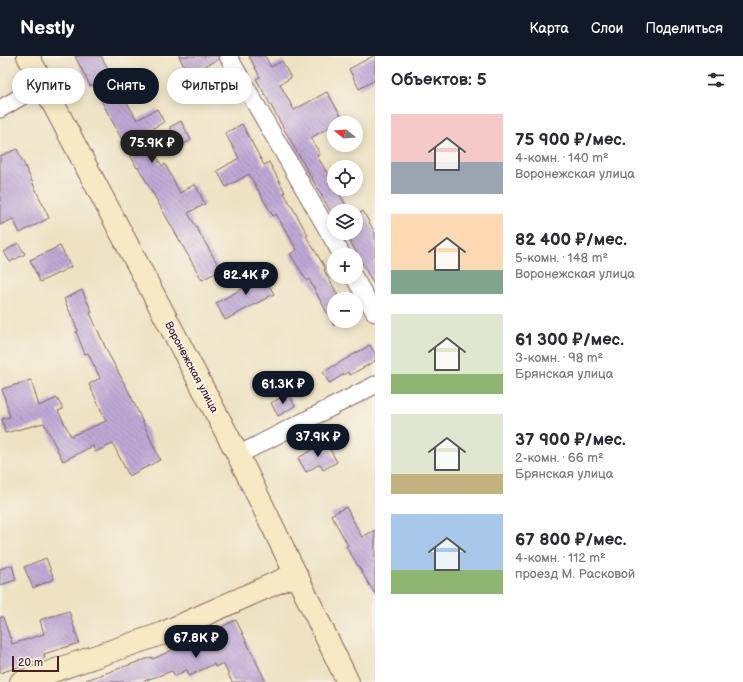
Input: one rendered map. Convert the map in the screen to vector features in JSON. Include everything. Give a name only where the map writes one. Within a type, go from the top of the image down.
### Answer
[{"type":"street","name":"Воронежская улица","points":[[28,56],[34,68]]},
{"type":"street","points":[[228,56],[338,248]]},
{"type":"street","points":[[0,109],[12,102]]},
{"type":"street","name":"Воронежская улица","points":[[54,104],[238,455],[348,682]]},
{"type":"street","points":[[358,284],[375,313]]},
{"type":"street","points":[[238,455],[375,385]]},
{"type":"street","points":[[21,682],[161,634],[296,574]]},
{"type":"building","points":[[75,56],[101,56],[108,68],[93,68],[93,85],[90,86],[85,76],[85,68],[81,68]]},
{"type":"building","points":[[179,56],[218,56],[219,59],[200,68],[185,68]]},
{"type":"building","points":[[249,56],[265,56],[271,67],[282,61],[291,78],[280,84],[294,110],[327,92],[341,116],[327,116],[327,128],[311,138],[320,154],[317,156],[327,172],[327,196],[341,196],[345,204],[327,204],[327,205],[256,79],[260,77]]},
{"type":"building","points":[[375,56],[375,80],[359,89],[349,69]]},
{"type":"building","points":[[103,104],[128,104],[137,120],[157,109],[164,122],[144,133],[162,166],[165,164],[180,193],[195,184],[205,204],[188,213],[221,270],[202,280],[138,167],[137,168]]},
{"type":"building","points":[[181,121],[191,140],[180,146],[170,127]]},
{"type":"building","points":[[242,124],[264,165],[269,162],[285,192],[284,193],[308,235],[306,236],[326,269],[324,270],[327,275],[327,284],[332,284],[336,292],[327,292],[327,313],[309,279],[307,281],[290,254],[297,250],[276,214],[273,216],[249,174],[226,187],[217,171],[239,158],[225,133]]},
{"type":"building","points":[[17,149],[49,218],[20,233],[13,219],[0,225],[0,156]]},
{"type":"building","points":[[363,211],[375,233],[375,287],[363,265],[363,248],[354,248],[350,240],[363,240]]},
{"type":"building","points":[[18,243],[25,254],[10,262],[4,252]]},
{"type":"building","points":[[60,246],[71,267],[40,282],[30,260]]},
{"type":"building","points":[[260,269],[274,294],[225,320],[216,303],[253,283],[249,275]]},
{"type":"building","points":[[82,290],[92,312],[90,313],[108,353],[129,392],[160,460],[129,476],[113,444],[95,452],[93,446],[63,461],[44,423],[5,433],[2,419],[10,417],[2,389],[31,380],[39,406],[57,398],[63,409],[58,411],[71,436],[106,421],[89,384],[100,378],[88,353],[85,354],[76,332],[78,331],[64,299]]},
{"type":"building","points":[[370,345],[375,354],[375,361],[350,375],[348,372],[329,383],[323,372]]},
{"type":"building","points":[[288,394],[295,406],[278,416],[271,403]]},
{"type":"building","points":[[326,442],[337,462],[323,470],[320,464],[306,472],[298,458]]},
{"type":"building","points":[[346,507],[362,537],[375,530],[375,594],[346,546],[348,545],[331,515]]},
{"type":"building","points":[[46,558],[54,579],[33,588],[24,567]]},
{"type":"building","points":[[12,565],[16,580],[0,585],[0,569]]},
{"type":"building","points":[[69,611],[79,643],[44,654],[45,658],[0,673],[0,617],[3,617],[12,644],[44,634],[40,620]]},
{"type":"building","points":[[236,620],[266,682],[232,682],[223,663],[215,667],[214,664],[189,676],[187,670],[175,676],[172,671],[141,682],[86,682],[86,680],[152,657],[153,659]]}]
